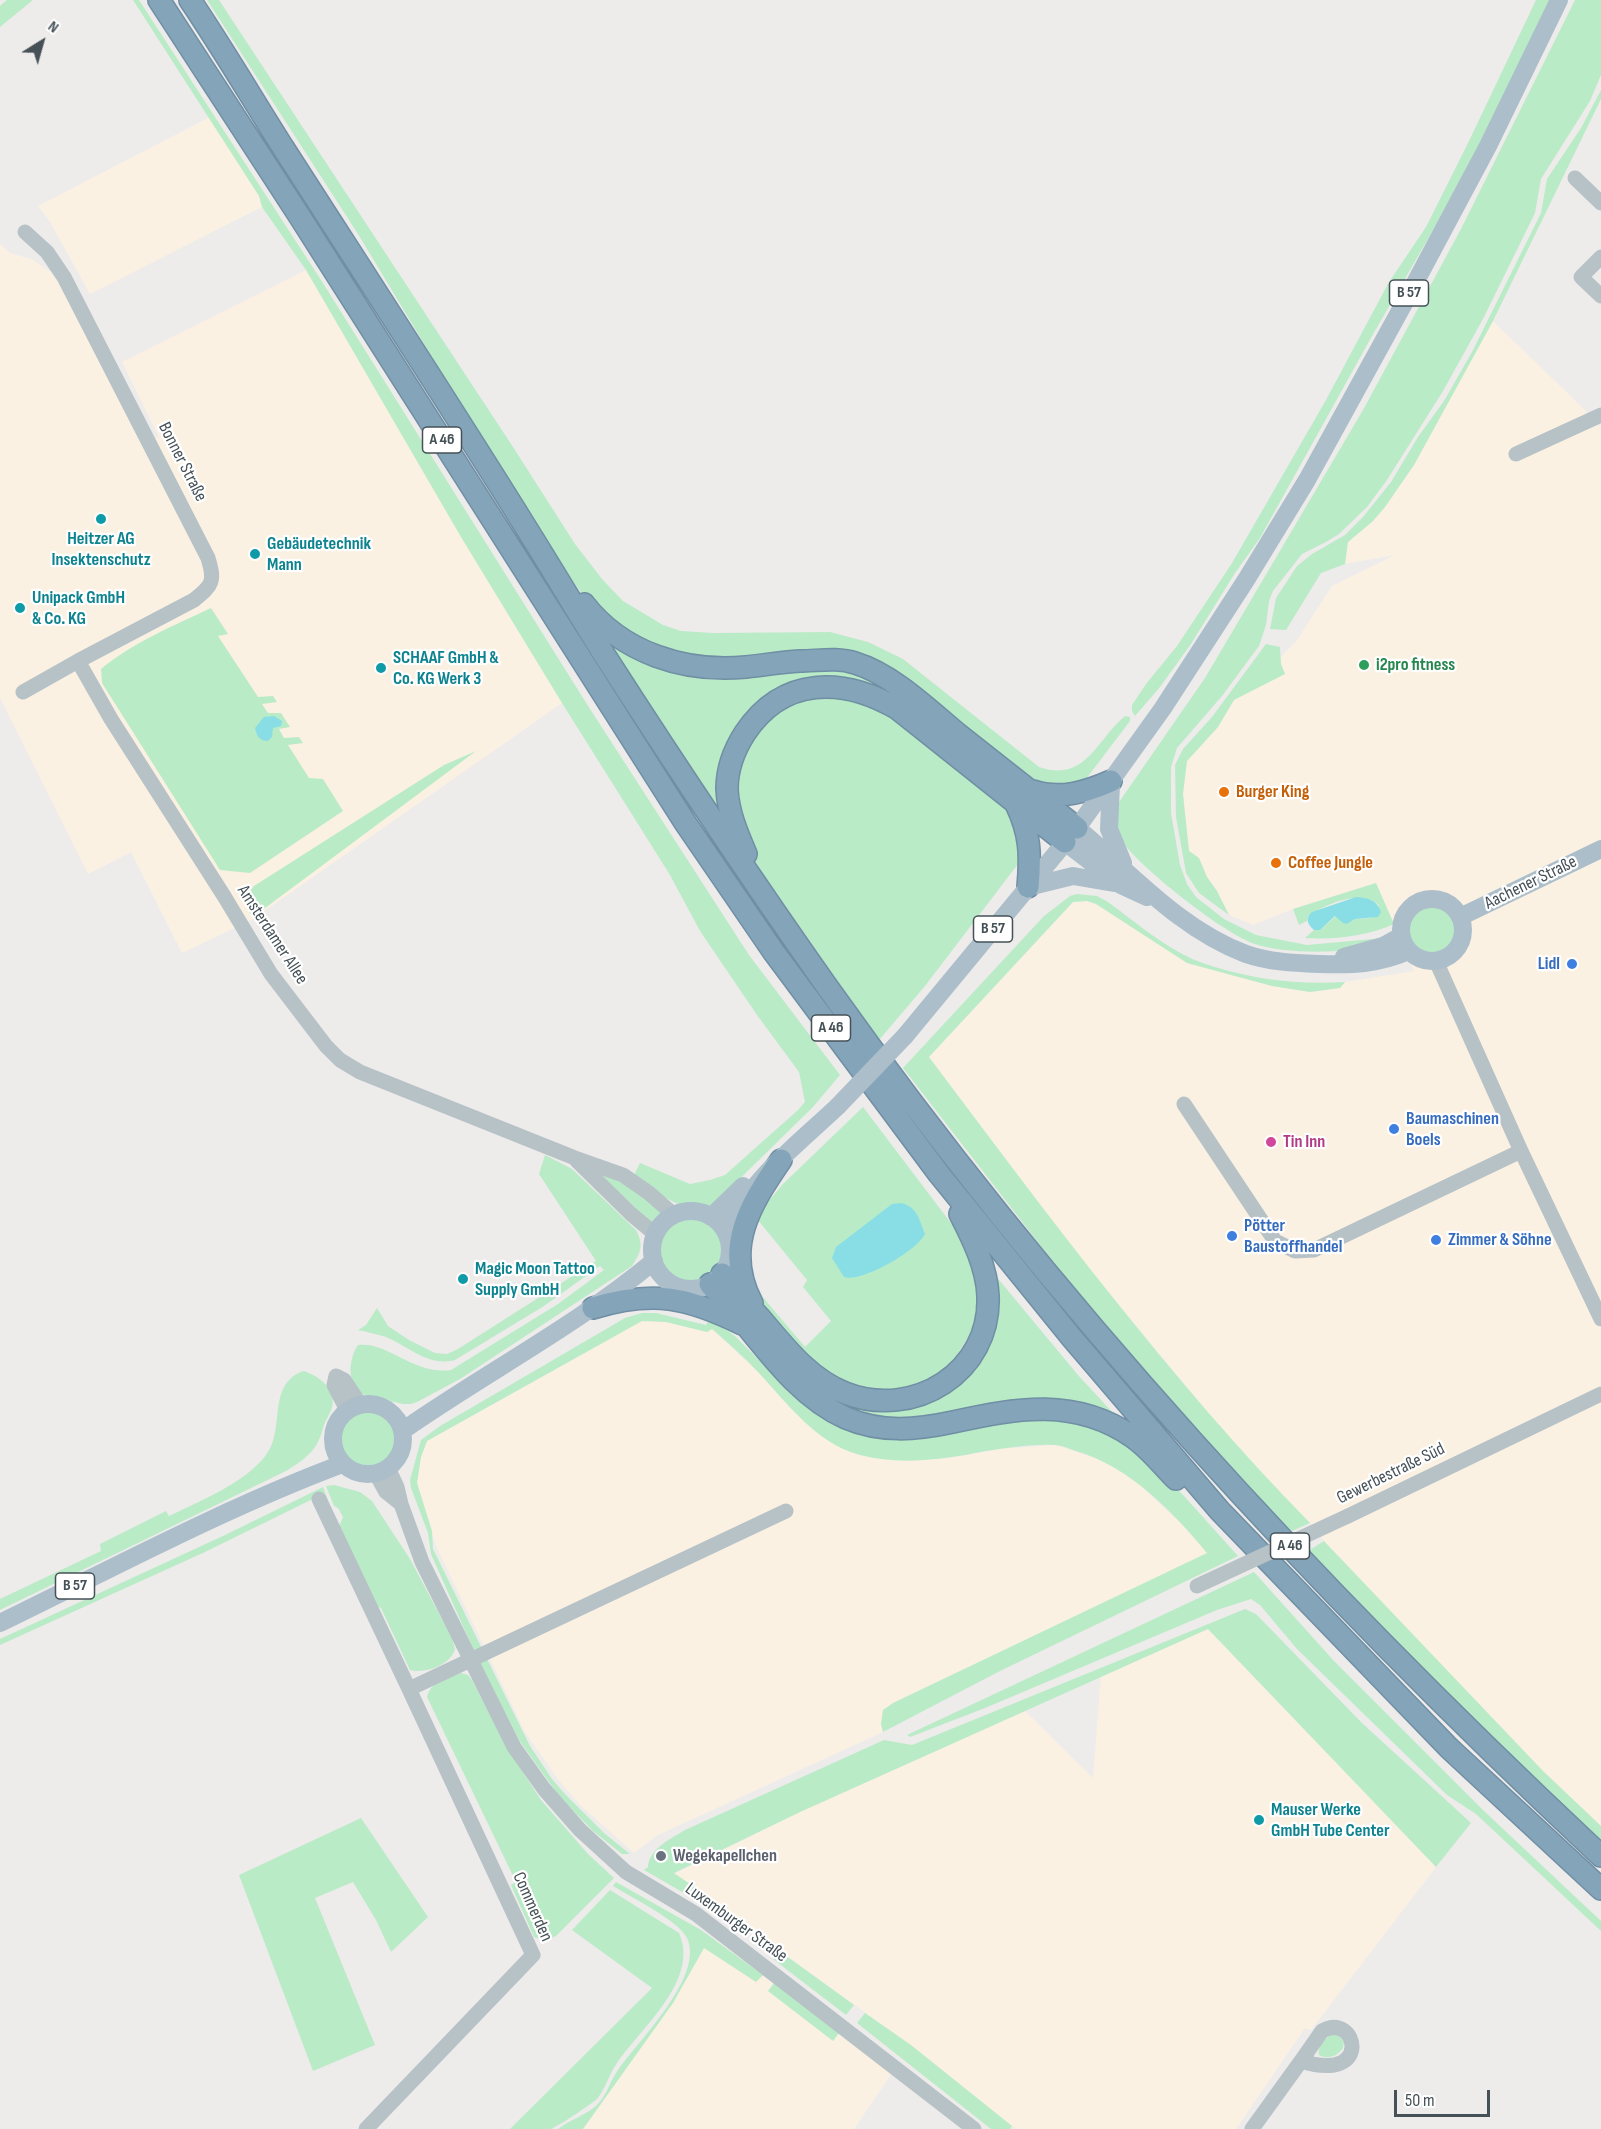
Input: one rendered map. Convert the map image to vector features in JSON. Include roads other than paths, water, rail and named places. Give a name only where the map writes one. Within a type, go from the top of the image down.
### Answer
[{"type":"highway","name":"A 46","points":[[159,0],[307,227],[686,825],[773,951],[939,1173],[1072,1338],[1220,1511],[1449,1748],[1601,1889]]},
{"type":"highway","name":"A 46","points":[[190,0],[523,522],[602,651],[736,856],[832,993],[945,1145],[1115,1353],[1344,1606],[1443,1705],[1601,1856]]},
{"type":"highway","name":"A 46","points":[[523,522],[596,620],[629,643],[651,655],[684,665],[711,668],[837,660],[854,662],[885,678],[915,698],[1021,795]]},
{"type":"highway","points":[[792,936],[748,858],[731,817],[727,790],[729,767],[736,746],[750,725],[778,698],[799,691],[838,687],[880,699],[1021,795],[1071,835]]},
{"type":"highway","points":[[1021,795],[1058,796],[1096,788],[1111,781]]},
{"type":"highway","points":[[1021,795],[1023,818],[1029,842],[1028,886]]},
{"type":"highway","points":[[754,1323],[743,1285],[742,1232],[752,1204],[781,1160]]},
{"type":"highway","points":[[716,1279],[754,1323],[829,1386],[853,1396],[879,1401],[903,1400],[935,1389],[950,1379],[964,1364],[978,1342],[987,1313],[988,1295],[985,1276],[972,1237],[939,1173]]},
{"type":"highway","points":[[594,1308],[640,1297],[657,1297],[700,1305],[754,1323]]},
{"type":"highway","name":"A 46","points":[[754,1323],[797,1383],[828,1409],[847,1418],[883,1428],[923,1429],[1032,1408],[1082,1414],[1131,1436],[1183,1486],[1220,1511]]},
{"type":"main road","name":"B 57","points":[[725,1232],[744,1200],[905,1036],[1071,835],[1150,728],[1208,640],[1307,480],[1488,146],[1559,0]]},
{"type":"main road","points":[[1111,781],[1108,829],[1125,879]]},
{"type":"main road","points":[[1071,835],[1125,879],[1220,942],[1246,954],[1273,960],[1319,964],[1383,946],[1405,944]]},
{"type":"main road","name":"Aachener Straße","points":[[1460,917],[1601,849]]},
{"type":"main road","points":[[1028,886],[1073,876],[1125,879]]},
{"type":"main road","points":[[1424,899],[1446,901],[1452,905],[1460,917],[1463,926],[1460,944],[1453,953],[1436,961],[1421,959],[1405,944],[1401,923],[1407,909],[1424,899]]},
{"type":"main road","name":"B 57","points":[[711,1217],[752,1178],[781,1160]]},
{"type":"main road","points":[[693,1212],[711,1217],[725,1232],[730,1251],[728,1262],[716,1279],[700,1288],[688,1289],[677,1286],[666,1279],[656,1266],[652,1249],[656,1235],[666,1221],[674,1215],[693,1212]]},
{"type":"main road","points":[[399,1424],[450,1398],[594,1308],[656,1266]]},
{"type":"main road","points":[[370,1404],[380,1406],[399,1424],[403,1441],[401,1452],[396,1461],[382,1471],[358,1473],[338,1457],[332,1439],[334,1428],[339,1418],[354,1407],[370,1404]]},
{"type":"main road","name":"B 57","points":[[0,1623],[150,1549],[296,1481],[338,1457]]},
{"type":"street","points":[[1575,178],[1601,203]]},
{"type":"street","name":"Bonner Straße","points":[[25,232],[47,252],[64,277],[198,536],[213,573],[212,583],[194,600],[78,661]]},
{"type":"street","points":[[1601,257],[1581,277],[1601,296]]},
{"type":"street","points":[[1516,454],[1601,415]]},
{"type":"street","points":[[23,692],[78,661]]},
{"type":"street","name":"Amsterdamer Allee","points":[[78,661],[111,719],[271,974],[340,1060],[360,1071],[575,1158],[623,1175],[649,1193],[674,1215]]},
{"type":"street","points":[[1436,961],[1521,1151],[1601,1319]]},
{"type":"street","points":[[1184,1104],[1275,1241],[1295,1251],[1314,1250],[1521,1151]]},
{"type":"street","name":"Amsterdamer Allee","points":[[575,1158],[631,1214],[656,1235]]},
{"type":"street","name":"Gewerbestraße Süd","points":[[1197,1587],[1601,1394]]},
{"type":"street","name":"Luxemburger Straße","points":[[382,1471],[397,1487],[422,1562],[514,1746],[544,1789],[580,1830],[626,1872],[696,1914],[974,2129]]},
{"type":"street","name":"Commerden","points":[[319,1499],[533,1955],[366,2129]]},
{"type":"street","points":[[409,1689],[786,1511]]},
{"type":"street","points":[[1252,2129],[1300,2061]]},
{"type":"water","points":[[274,716],[282,721],[281,726],[273,728],[272,737],[268,741],[260,739],[255,728],[264,717]]},
{"type":"water","points":[[1356,897],[1375,902],[1381,912],[1378,917],[1355,919],[1347,924],[1335,916],[1320,930],[1314,930],[1310,926],[1308,919],[1312,912]]},
{"type":"water","points":[[901,1203],[911,1208],[917,1215],[925,1234],[920,1241],[900,1257],[875,1271],[852,1278],[844,1277],[832,1258],[836,1247],[892,1204]]},
{"type":"place","name":"Heitzer AG Insektenschutz","points":[[101,519]]},
{"type":"place","name":"Gebäudetechnik Mann","points":[[255,554]]},
{"type":"place","name":"Unipack GmbH & Co. KG","points":[[20,608]]},
{"type":"place","name":"i2pro fitness","points":[[1364,665]]},
{"type":"place","name":"SCHAAF GmbH & Co. KG Werk 3","points":[[381,668]]},
{"type":"place","name":"Burger King","points":[[1224,792]]},
{"type":"place","name":"Coffee Jungle","points":[[1276,863]]},
{"type":"place","name":"Lidl","points":[[1572,964]]},
{"type":"place","name":"Baumaschinen Boels","points":[[1394,1129]]},
{"type":"place","name":"Tin Inn","points":[[1271,1142]]},
{"type":"place","name":"Pötter Baustoffhandel","points":[[1232,1236]]},
{"type":"place","name":"Zimmer & Söhne","points":[[1436,1240]]},
{"type":"place","name":"Magic Moon Tattoo Supply GmbH","points":[[463,1279]]},
{"type":"place","name":"Mauser Werke GmbH Tube Center","points":[[1259,1820]]},
{"type":"place","name":"Wegekapellchen","points":[[661,1856]]}]
